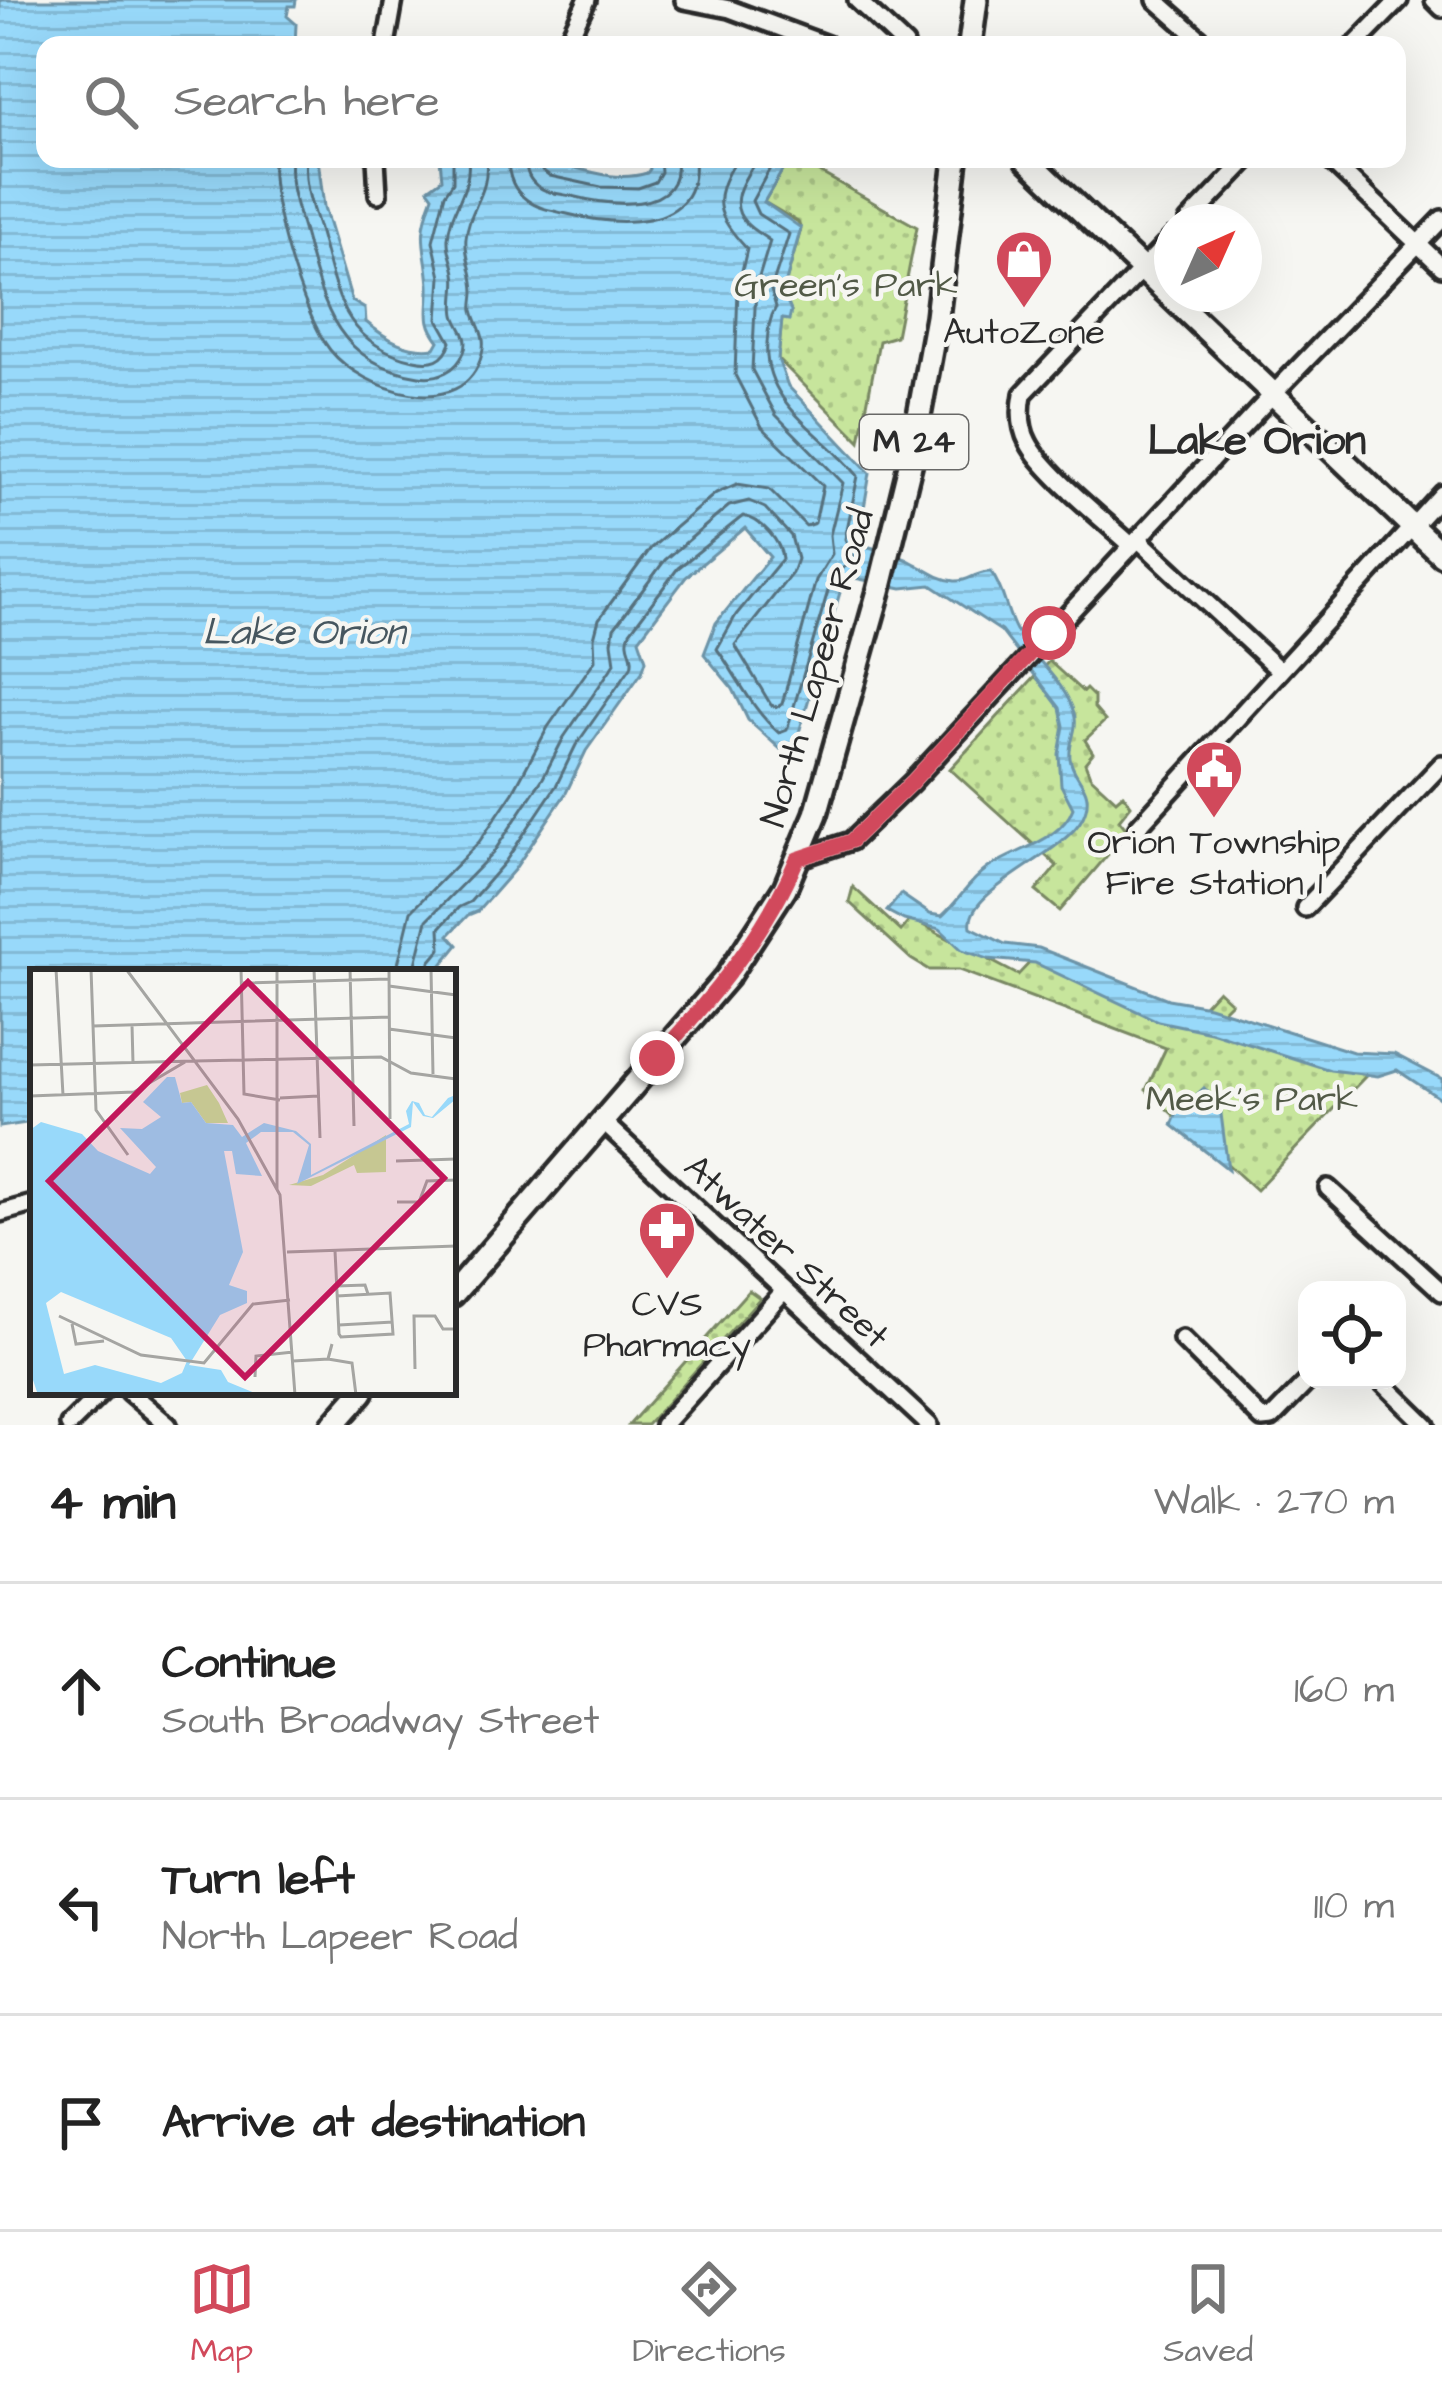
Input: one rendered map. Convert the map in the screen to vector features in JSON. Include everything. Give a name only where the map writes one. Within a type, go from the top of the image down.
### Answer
[{"type":"main road","points":[[971,36],[976,0]]},
{"type":"main road","name":"North Lapeer Road","points":[[456,1291],[727,977],[768,916],[797,859],[815,814],[891,542],[937,317],[955,168]]},
{"type":"main road","points":[[1037,168],[1442,555]]},
{"type":"main road","points":[[333,1425],[359,1395]]},
{"type":"street","points":[[388,36],[394,0]]},
{"type":"street","points":[[570,36],[587,0]]},
{"type":"street","points":[[684,0],[730,9],[802,36]]},
{"type":"street","points":[[857,0],[895,36]]},
{"type":"street","points":[[1156,0],[1197,36]]},
{"type":"street","points":[[1364,36],[1399,0]]},
{"type":"street","points":[[1434,0],[1442,8]]},
{"type":"street","points":[[376,168],[377,194]]},
{"type":"street","points":[[1205,204],[1239,168]]},
{"type":"street","points":[[1338,168],[1442,267]]},
{"type":"street","points":[[797,859],[851,841],[912,782],[1442,219]]},
{"type":"street","points":[[1154,257],[1023,394],[1023,427],[1037,455],[1280,671]]},
{"type":"street","points":[[1138,827],[1442,494]]},
{"type":"street","points":[[1305,908],[1442,764]]},
{"type":"street","name":"Atwater Street","points":[[603,1122],[929,1425]]},
{"type":"street","points":[[1328,1188],[1442,1292]]},
{"type":"street","points":[[0,1213],[30,1205]]},
{"type":"street","points":[[663,1425],[783,1292]]},
{"type":"street","points":[[1182,1339],[1262,1419],[1272,1418],[1301,1389]]},
{"type":"street","points":[[1389,1389],[1426,1425]]},
{"type":"street","points":[[70,1425],[99,1395]]},
{"type":"street","points":[[133,1395],[168,1425]]},
{"type":"green space","name":"Green's Park","points":[[783,168],[812,168],[917,227],[896,336],[879,341],[860,441],[778,359],[782,319],[791,312],[783,292],[801,229],[798,222],[764,202]]},
{"type":"green space","points":[[1049,661],[1094,697],[1094,708],[1105,721],[1085,740],[1093,753],[1085,763],[1090,776],[1116,800],[1123,794],[1131,805],[1119,820],[1128,831],[1060,911],[1036,891],[1057,866],[950,769]]},
{"type":"green space","name":"Meek's Park","points":[[853,887],[901,931],[911,919],[1018,975],[1037,955],[1190,1020],[1218,990],[1231,1002],[1216,1017],[1330,1055],[1384,1057],[1256,1190],[1146,1090],[1166,1048],[959,970],[929,970],[849,902]]},
{"type":"green space","points":[[749,1290],[760,1298],[647,1425],[629,1425]]},
{"type":"water","name":"Lake Orion","points":[[0,0],[296,0],[287,16],[296,24],[295,36],[36,36],[36,168],[319,168],[324,207],[352,301],[365,309],[366,322],[374,328],[416,348],[435,348],[439,341],[429,320],[423,233],[433,196],[428,189],[442,179],[441,168],[576,168],[633,176],[650,168],[784,168],[764,202],[801,228],[783,292],[791,311],[789,320],[782,319],[778,359],[788,386],[870,473],[858,543],[949,580],[991,572],[1016,630],[1064,691],[1074,713],[1070,758],[1086,791],[1083,817],[1057,845],[983,900],[973,913],[971,927],[1005,944],[1039,948],[1168,999],[1209,1006],[1353,1052],[1394,1054],[1442,1079],[1442,1100],[1397,1070],[1378,1076],[1330,1070],[1211,1032],[1158,1021],[1035,963],[988,959],[962,950],[940,929],[887,911],[901,894],[930,914],[942,916],[981,873],[1059,829],[1073,808],[1061,785],[1064,726],[1060,708],[1001,631],[931,585],[902,588],[850,577],[841,589],[793,753],[788,756],[748,720],[733,689],[704,654],[716,623],[770,557],[745,528],[686,577],[639,639],[646,660],[642,672],[586,751],[566,793],[514,870],[449,935],[458,945],[438,969],[30,969],[30,1122],[0,1127]]},
{"type":"water","points":[[1204,1088],[1220,1106],[1228,1169],[1172,1125],[1177,1113]]},
{"type":"place","name":"AutoZone","points":[[1024,310]]},
{"type":"place","name":"Orion Township Fire Station 1","points":[[1214,820]]},
{"type":"place","name":"CVS Pharmacy","points":[[667,1281]]},
{"type":"district","name":"Lake Orion","points":[[1257,442]]},
{"type":"route","points":[[657,1058],[727,977],[785,888],[797,859],[851,841],[1049,633]]}]
